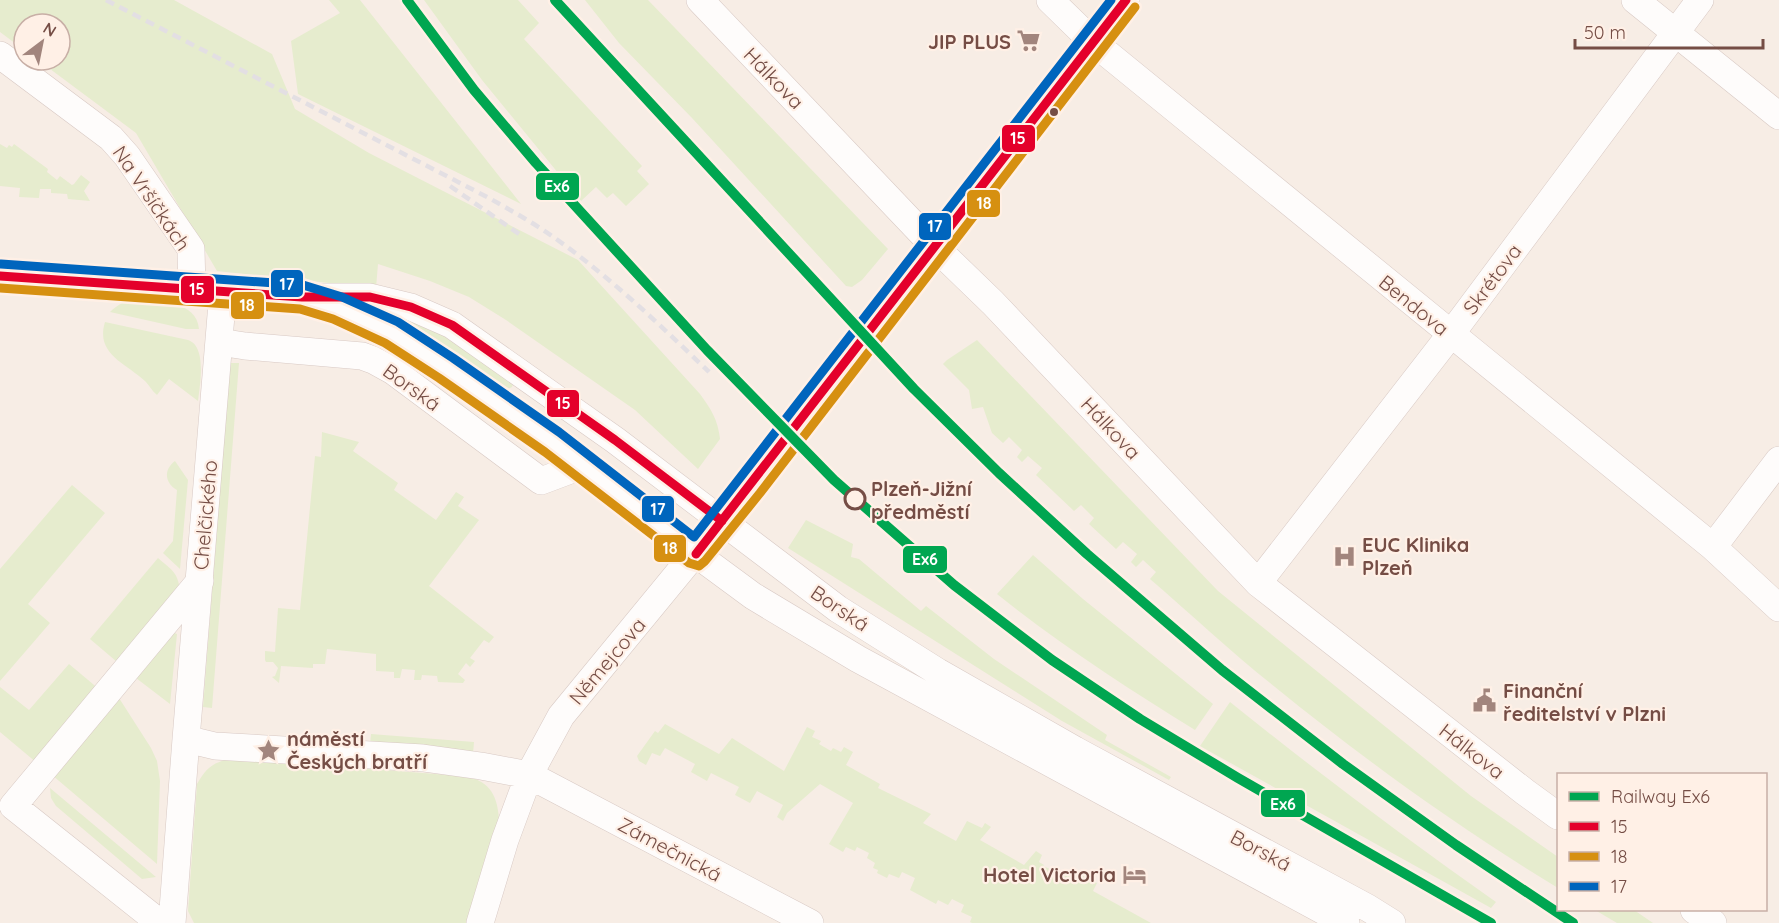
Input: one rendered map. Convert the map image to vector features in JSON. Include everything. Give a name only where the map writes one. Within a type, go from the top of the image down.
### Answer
[{"type":"street","name":"Hálkova","points":[[700,0],[934,246],[1001,311],[1258,583],[1557,815]]},
{"type":"street","name":"Bendova","points":[[1050,0],[1093,42],[1713,547],[1779,608]]},
{"type":"street","name":"Němejcova","points":[[529,775],[561,716],[756,479],[1126,0]]},
{"type":"street","points":[[1635,0],[1779,116]]},
{"type":"street","name":"Skrétova","points":[[1258,583],[1451,334],[1700,0]]},
{"type":"street","name":"Na Vršíčkách","points":[[0,55],[111,138],[127,156],[191,249],[192,289]]},
{"type":"street","name":"Borská","points":[[0,276],[302,297],[370,297],[411,307],[452,325],[615,440],[838,609],[938,672],[1075,750],[1392,923]]},
{"type":"street","name":"Chelčického","points":[[186,739],[223,291]]},
{"type":"street","name":"Borská","points":[[302,297],[337,308],[391,332],[552,442],[753,596],[858,659],[1346,923]]},
{"type":"street","name":"Borská","points":[[219,342],[362,356],[393,371],[541,481],[581,466]]},
{"type":"street","points":[[1713,547],[1779,460]]},
{"type":"street","points":[[160,923],[13,806],[200,580]]},
{"type":"street","points":[[172,923],[186,739],[215,746],[423,758],[529,775],[505,840],[480,923]]},
{"type":"street","name":"Zámečnická","points":[[529,775],[810,923]]},
{"type":"street","points":[[1697,911],[1713,923]]},
{"type":"green space","points":[[0,0],[174,0],[272,54],[295,109],[369,153],[578,260],[700,394],[718,426],[720,439],[698,469],[635,410],[506,320],[469,297],[430,281],[378,264],[376,288],[217,271],[136,133],[54,72],[72,72],[72,12],[12,12],[12,41],[0,32]]},
{"type":"green space","points":[[329,0],[360,0],[521,204],[298,94],[291,41],[340,13]]},
{"type":"green space","points":[[424,0],[518,0],[539,23],[524,39],[642,166],[637,171],[649,184],[626,206],[613,193],[607,198],[596,187],[581,201],[482,80]]},
{"type":"green space","points":[[585,0],[648,0],[888,249],[862,280],[852,287],[846,286],[692,118],[619,43]]},
{"type":"green space","points":[[0,144],[7,148],[14,144],[48,169],[47,172],[57,180],[60,176],[72,185],[81,175],[90,182],[84,191],[90,201],[68,199],[67,194],[51,193],[51,189],[40,189],[39,198],[19,197],[20,188],[0,186]]},
{"type":"green space","points":[[136,299],[165,302],[184,308],[191,312],[197,320],[199,329],[186,329],[110,312],[122,303]]},
{"type":"green space","points":[[362,306],[418,317],[513,384],[512,387],[506,390]]},
{"type":"green space","points":[[105,322],[188,340],[194,344],[198,350],[201,367],[198,401],[169,379],[157,395],[145,381],[108,350],[103,333]]},
{"type":"green space","points":[[977,340],[1218,591],[1471,796],[1557,856],[1557,887],[1449,817],[1378,767],[1243,661],[1150,579],[1156,572],[1143,560],[1136,567],[1131,562],[1137,554],[1123,542],[1116,549],[1089,524],[1094,518],[1081,505],[1074,511],[1036,475],[1042,468],[1028,456],[1022,462],[1017,457],[1022,450],[1009,437],[1003,443],[992,433],[983,407],[972,409],[969,390],[943,364]]},
{"type":"green space","points":[[230,363],[239,363],[212,708],[203,707]]},
{"type":"green space","points":[[322,432],[359,442],[353,451],[398,483],[394,490],[436,520],[456,492],[464,497],[458,506],[479,520],[429,586],[494,637],[489,643],[484,640],[470,658],[475,661],[470,667],[466,663],[458,674],[465,680],[463,683],[438,682],[437,676],[422,675],[421,680],[414,680],[415,670],[402,669],[400,678],[394,678],[394,672],[376,671],[376,654],[327,649],[325,664],[313,664],[313,668],[281,666],[279,683],[272,677],[275,676],[278,668],[273,662],[266,662],[265,651],[275,652],[278,608],[300,610],[315,456],[321,457]]},
{"type":"green space","points":[[175,461],[188,480],[180,569],[163,553],[173,541],[177,490],[170,484],[167,472]]},
{"type":"green space","points":[[72,485],[105,513],[28,604],[50,623],[0,681],[0,569]]},
{"type":"green space","points":[[806,520],[853,544],[851,557],[859,559],[921,611],[926,606],[994,659],[1107,735],[1105,740],[1171,777],[1169,780],[1062,721],[788,548]]},
{"type":"green space","points":[[1033,555],[1083,599],[1213,704],[1195,730],[1094,665],[997,594]]},
{"type":"green space","points":[[158,558],[176,576],[180,593],[123,667],[90,639]]},
{"type":"green space","points":[[172,632],[177,634],[170,704],[136,678]]},
{"type":"green space","points":[[69,664],[100,690],[37,763],[0,732],[0,687],[29,710]]},
{"type":"green space","points":[[119,698],[157,761],[160,781],[157,864],[52,775]]},
{"type":"green space","points":[[1230,702],[1428,854],[1496,902],[1491,908],[1200,746]]},
{"type":"green space","points":[[665,724],[719,754],[732,738],[784,771],[807,727],[815,731],[812,737],[821,741],[819,744],[831,751],[833,748],[841,752],[844,747],[853,752],[846,765],[880,784],[878,788],[931,814],[923,823],[956,841],[967,821],[982,828],[985,823],[991,827],[980,840],[1024,865],[1036,851],[1042,855],[1039,862],[1043,866],[1066,876],[1070,869],[1087,878],[1083,883],[1085,884],[1088,879],[1097,883],[1093,891],[1151,923],[972,923],[970,922],[972,917],[961,912],[964,905],[952,899],[948,905],[938,900],[936,904],[910,890],[915,878],[902,872],[899,878],[889,874],[887,878],[873,868],[875,863],[867,858],[869,853],[857,847],[855,851],[846,847],[843,852],[829,844],[853,803],[820,784],[787,813],[783,821],[777,817],[783,805],[757,791],[750,803],[735,795],[739,787],[711,773],[707,781],[691,772],[695,764],[665,748],[660,756],[652,753],[646,765],[639,761],[637,756],[655,731],[658,733]]},
{"type":"green space","points":[[371,734],[474,742],[473,754],[370,745]]},
{"type":"green space","points":[[231,758],[461,776],[478,780],[484,784],[496,801],[499,818],[466,923],[194,923],[188,911],[197,784],[210,767]]},
{"type":"green space","points":[[50,788],[156,877],[142,879],[56,806],[51,798]]},
{"type":"green space","points":[[1597,911],[1635,911],[1653,923],[1617,923]]},
{"type":"railway","points":[[106,0],[489,198],[529,221],[573,251],[614,284],[709,372]]},
{"type":"railway","points":[[450,186],[522,236]]},
{"type":"rail line","name":"Ex6","points":[[407,0],[474,90],[536,163],[707,350],[834,480],[954,585],[1052,660],[1140,719],[1491,923]]},
{"type":"rail line","name":"Ex6","points":[[555,0],[914,389],[999,473],[1087,554],[1222,670],[1343,764],[1456,845],[1573,923]]},
{"type":"transit line","name":"17","points":[[1,264],[303,285],[342,297],[398,322],[453,358],[559,432],[694,537],[1111,0]]},
{"type":"transit line","name":"15","points":[[696,554],[1126,0]]},
{"type":"transit line","name":"18","points":[[0,288],[300,309],[333,319],[385,343],[439,378],[545,452],[689,563],[699,566],[760,493],[1135,7]]},
{"type":"transit line","name":"15","points":[[0,276],[302,297],[370,297],[411,307],[452,325],[615,440],[722,521]]},
{"type":"place","name":"JIP PLUS","points":[[1029,41]]},
{"type":"place","name":"Plzeň-Jižní předměstí","points":[[855,499]]},
{"type":"place","name":"EUC Klinika Plzeň","points":[[1344,556]]},
{"type":"place","name":"Finanční ředitelství v Plzni","points":[[1485,701]]},
{"type":"place","name":"náměstí Českých bratří","points":[[269,750]]},
{"type":"place","name":"Hotel Victoria","points":[[1134,874]]}]
